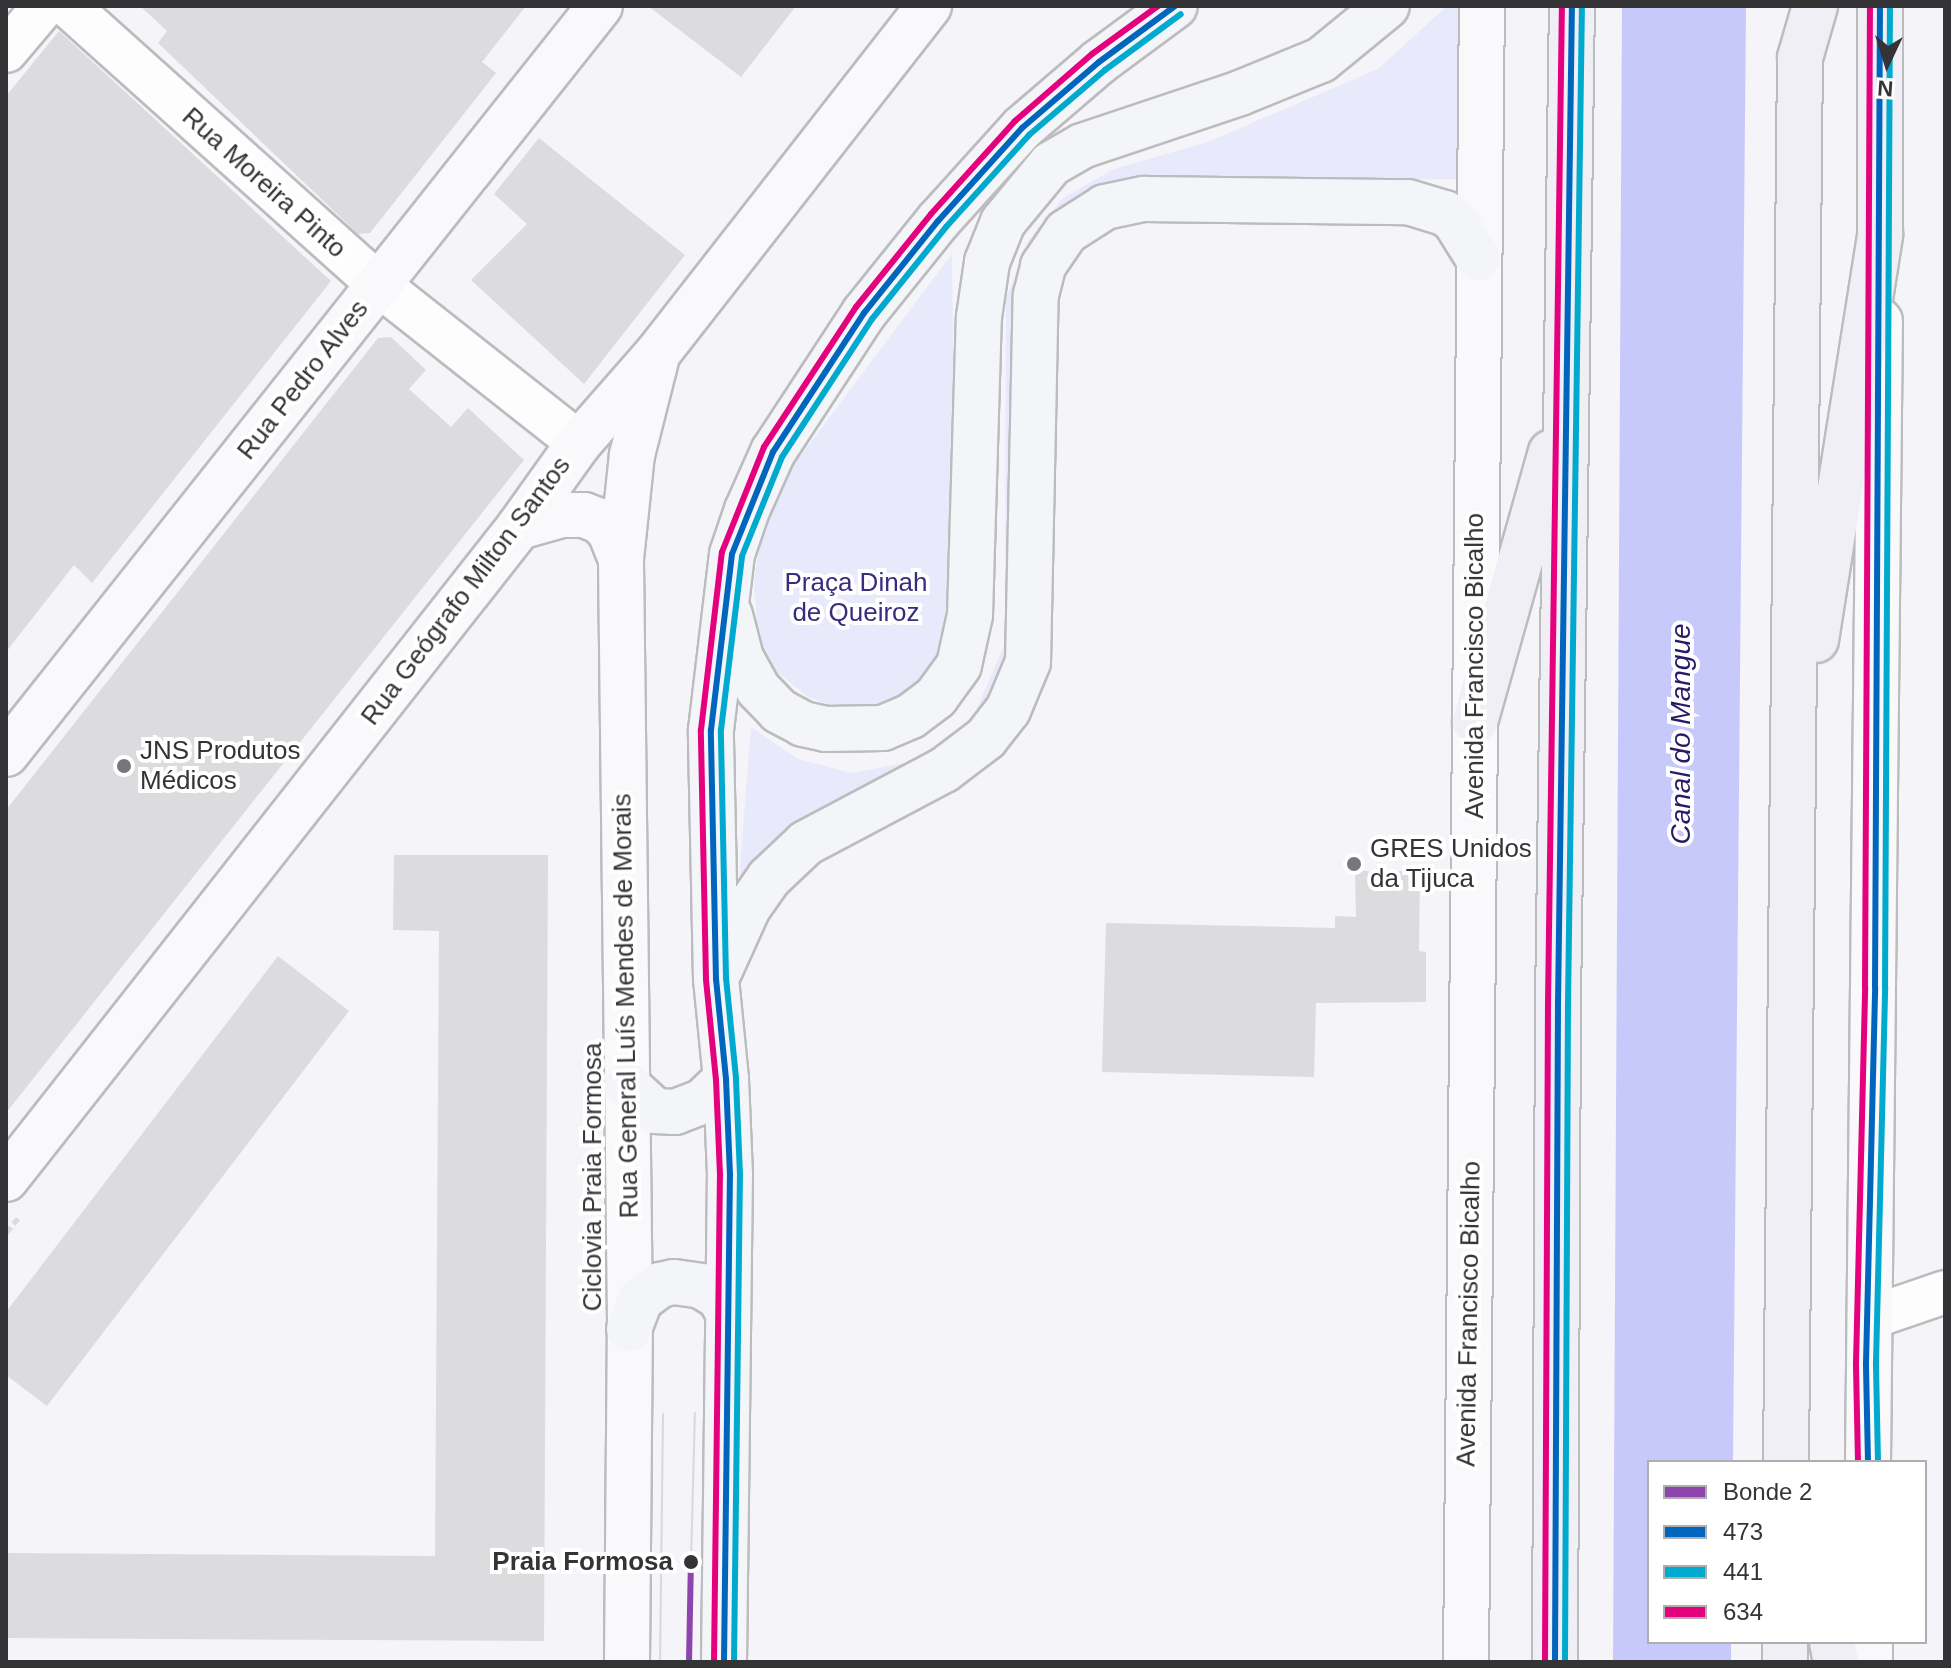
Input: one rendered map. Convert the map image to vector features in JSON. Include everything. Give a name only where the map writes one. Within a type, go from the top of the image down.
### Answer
[{"type":"highway","points":[[1555,1662],[1558,1003],[1572,6]]},
{"type":"highway","points":[[1786,1460],[1800,58],[1815,6]]},
{"type":"highway","points":[[1792,789],[1880,234],[1880,6]]},
{"type":"highway","points":[[1475,722],[1567,395]]},
{"type":"highway","points":[[1787,1374],[1802,1460]]},
{"type":"main road","name":"Rua Pedro Alves","points":[[6,754],[600,6]]},
{"type":"main road","name":"Rua Geógrafo Milton Santos","points":[[16,1194],[579,443],[657,354],[929,6]]},
{"type":"main road","points":[[724,1662],[730,1175],[726,1079],[716,979],[711,730],[732,554],[747,510],[773,452],[864,313],[948,210],[1022,128],[1099,62],[1175,6]]},
{"type":"main road","points":[[727,601],[741,658],[758,689],[779,711],[803,724],[852,730],[883,728],[911,716],[936,697],[959,665],[970,615],[979,317],[987,262],[1003,222],[1051,164],[1082,146],[1240,93],[1321,60],[1387,6]]},
{"type":"main road","name":"Avenida Francisco Bicalho","points":[[1466,1662],[1482,6]]},
{"type":"main road","points":[[1800,58],[1801,6]]},
{"type":"main road","points":[[716,979],[748,908],[769,878],[806,843],[944,770],[986,738],[1008,710],[1028,662],[1036,295],[1043,266],[1066,232],[1105,207],[1144,199],[1408,202],[1434,208],[1455,221],[1478,258]]},
{"type":"main road","points":[[1868,1460],[1880,234]]},
{"type":"main road","name":"Rua General Luís Mendes de Morais","points":[[627,1662],[629,1329],[621,559],[632,455],[657,354]]},
{"type":"main road","points":[[519,527],[562,515],[584,515],[600,521],[610,532],[621,559]]},
{"type":"main road","points":[[627,1085],[655,1111],[675,1112],[703,1101],[726,1079]]},
{"type":"main road","points":[[629,1329],[640,1300],[660,1285],[674,1282],[701,1286],[719,1297],[728,1312]]},
{"type":"street","points":[[6,51],[44,6]]},
{"type":"street","name":"Rua Moreira Pinto","points":[[68,6],[379,285],[579,443]]},
{"type":"street","points":[[1869,1318],[1945,1292]]},
{"type":"path","points":[[6,1233],[16,1194]]},
{"type":"green space","points":[[1447,6],[1467,6],[1461,179],[1125,181],[1050,227],[1013,670],[953,751],[800,830],[739,879],[751,727],[798,759],[851,773],[916,761],[973,718],[1005,643],[1006,299],[1029,240],[1063,198],[1114,169],[1208,142],[1378,69]]},
{"type":"green space","name":"Praça Dinah de Queiroz","points":[[952,254],[956,613],[941,659],[916,692],[878,709],[837,708],[808,697],[777,672],[758,637],[754,582],[762,527],[781,482]]},
{"type":"water","name":"Canal do Mangue","points":[[1622,6],[1746,6],[1733,1460],[1647,1460],[1647,1644],[1731,1644],[1731,1662],[1613,1662]]},
{"type":"building","points":[[140,6],[526,6],[482,62],[496,73],[370,233],[358,234],[158,43],[167,31]]},
{"type":"building","points":[[648,6],[796,6],[741,77]]},
{"type":"building","points":[[59,31],[331,281],[92,583],[74,565],[6,652],[6,96]]},
{"type":"building","points":[[539,138],[685,255],[584,384],[471,280],[527,224],[494,194]]},
{"type":"building","points":[[391,337],[426,370],[409,389],[451,427],[468,408],[524,460],[6,1113],[6,810],[378,338]]},
{"type":"building","points":[[394,855],[548,855],[544,1641],[6,1638],[6,1553],[435,1556],[439,931],[393,930]]},
{"type":"building","points":[[1355,871],[1420,871],[1419,951],[1426,952],[1426,1002],[1316,1003],[1314,1077],[1102,1072],[1106,923],[1335,928],[1335,916],[1356,917]]},
{"type":"building","points":[[278,956],[349,1011],[47,1406],[6,1375],[6,1312]]},
{"type":"tram line","points":[[691,1562],[695,1413]]},
{"type":"tram line","points":[[660,1662],[663,1414]]},
{"type":"tram line","name":"2","points":[[689,1662],[691,1562]]},
{"type":"transit line","name":"634","points":[[714,1662],[720,1175],[716,1080],[706,979],[701,730],[722,552],[764,447],[856,307],[931,214],[1015,121],[1092,54],[1158,6]]},
{"type":"transit line","name":"473","points":[[724,1662],[730,1175],[726,1079],[716,979],[711,730],[732,554],[773,452],[864,313],[938,221],[1022,128],[1099,62],[1175,6]]},
{"type":"transit line","name":"634","points":[[1545,1662],[1548,1003],[1562,6]]},
{"type":"transit line","name":"473","points":[[1555,1662],[1558,1003],[1572,6]]},
{"type":"transit line","name":"441","points":[[1565,1662],[1568,1003],[1582,6]]},
{"type":"transit line","name":"634","points":[[1858,1460],[1856,1363],[1865,987],[1870,6]]},
{"type":"transit line","name":"473","points":[[1868,1460],[1866,1363],[1875,987],[1880,6]]},
{"type":"transit line","name":"441","points":[[1878,1460],[1876,1363],[1885,987],[1890,6]]},
{"type":"transit line","name":"441","points":[[734,1662],[740,1175],[736,1078],[726,978],[721,730],[742,556],[782,457],[872,319],[946,227],[1029,135],[1105,70],[1181,14]]},
{"type":"place","name":"JNS Produtos Médicos","points":[[124,766]]},
{"type":"place","name":"GRES Unidos da Tijuca","points":[[1354,864]]},
{"type":"place","name":"Praia Formosa","points":[[691,1562]]}]
